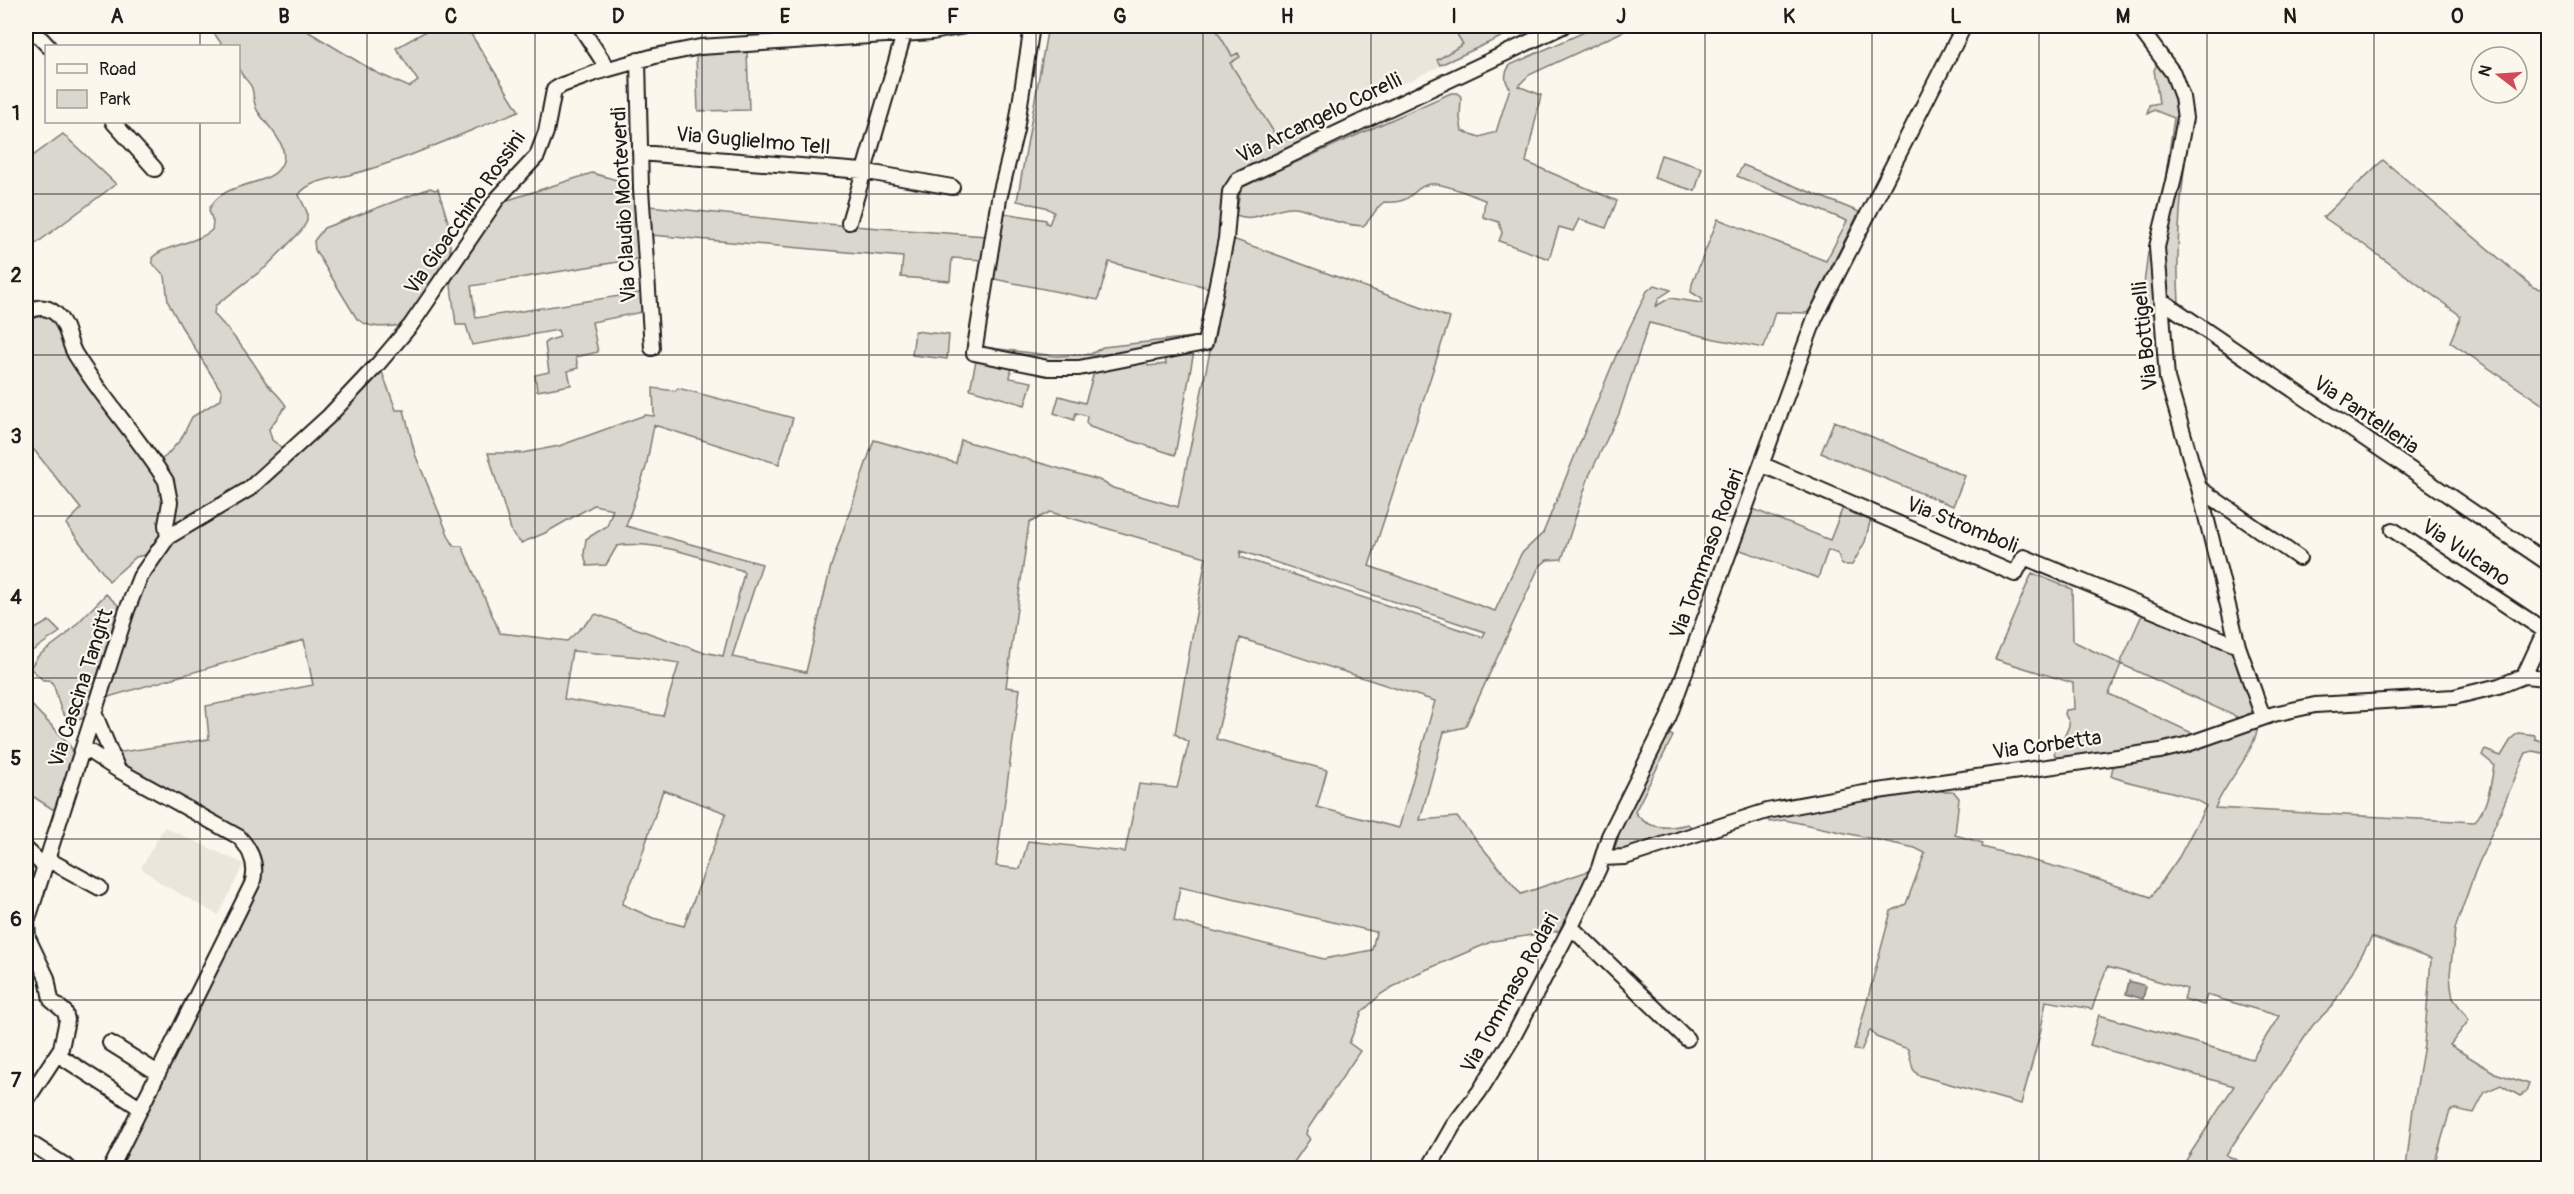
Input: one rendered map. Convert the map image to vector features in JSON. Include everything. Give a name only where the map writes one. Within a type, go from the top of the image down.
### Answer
[{"type":"street","points":[[29,26],[47,45]]},
{"type":"street","points":[[580,26],[608,69]]},
{"type":"street","name":"Via Gioacchino Rossini","points":[[155,553],[168,537],[249,489],[347,398],[411,325],[497,199],[537,156],[546,132],[554,90],[562,85],[638,60],[715,45],[901,34],[966,26]]},
{"type":"street","name":"Via Arcangelo Corelli","points":[[1032,26],[1016,130],[997,208],[974,354],[1048,368],[1079,368],[1205,343],[1226,239],[1230,192],[1238,180],[1563,26]]},
{"type":"street","name":"Via Tommaso Rodari","points":[[1430,1168],[1453,1126],[1479,1092],[1512,1038],[1571,927],[1602,858],[1609,836],[1670,716],[1815,318],[1964,26]]},
{"type":"street","name":"Via Bottigelli","points":[[2138,26],[2173,73],[2182,97],[2185,118],[2173,183],[2157,247],[2167,378],[2199,488],[2238,646],[2263,717]]},
{"type":"street","points":[[849,222],[862,171],[902,41],[901,34]]},
{"type":"street","name":"Via Claudio Monteverdi","points":[[638,60],[640,153],[652,348]]},
{"type":"street","points":[[114,123],[155,169]]},
{"type":"street","name":"Via Guglielmo Tell","points":[[640,153],[862,171],[952,187]]},
{"type":"street","name":"Via Pantelleria","points":[[2161,300],[2548,563]]},
{"type":"street","points":[[26,313],[38,307],[44,308],[55,313],[62,320],[75,354],[161,473],[166,481],[170,502],[166,525],[168,537]]},
{"type":"street","name":"Via Stromboli","points":[[1763,465],[1902,523],[2015,574],[2024,556],[2238,646]]},
{"type":"street","points":[[2199,488],[2299,558]]},
{"type":"street","name":"Via Vulcano","points":[[2393,530],[2547,628]]},
{"type":"street","name":"Via Cascina Tangitt","points":[[26,1101],[57,1054],[66,1033],[67,1016],[51,1000],[47,978],[31,946],[27,930],[29,915],[127,610],[140,577],[155,553]]},
{"type":"street","points":[[2536,677],[2547,628]]},
{"type":"street","name":"Via Corbetta","points":[[1602,858],[1625,857],[1767,811],[1948,780],[2160,751],[2185,745],[2263,717],[2336,703],[2454,697],[2536,677]]},
{"type":"street","points":[[95,715],[118,770]]},
{"type":"street","points":[[84,748],[118,770],[225,830],[237,843],[247,860],[249,880],[246,896],[111,1168]]},
{"type":"street","points":[[26,849],[46,863],[100,888]]},
{"type":"street","points":[[1571,927],[1687,1039]]},
{"type":"street","points":[[110,1043],[158,1073]]},
{"type":"street","points":[[57,1054],[140,1108]]},
{"type":"street","points":[[26,1140],[69,1168]]},
{"type":"shaded area","points":[[1048,26],[1525,26],[1280,142],[1045,208],[1017,201]]},
{"type":"shaded area","points":[[164,827],[244,864],[218,915],[162,884],[141,868]]},
{"type":"shaded area","points":[[2129,981],[2146,986],[2143,999],[2126,994]]},
{"type":"green space","points":[[209,26],[299,26],[377,73],[409,87],[418,81],[396,48],[435,26],[466,26],[519,111],[392,162],[308,186],[299,195],[307,212],[307,221],[302,230],[266,267],[215,306],[214,314],[286,406],[269,429],[272,440],[296,457],[340,415],[378,371],[382,372],[396,410],[404,410],[415,454],[449,537],[454,546],[462,546],[500,633],[567,641],[596,614],[699,651],[723,656],[744,573],[741,570],[679,551],[647,545],[617,546],[606,565],[587,566],[584,554],[586,539],[607,526],[613,509],[594,505],[545,533],[521,543],[512,533],[488,453],[522,453],[559,446],[645,415],[654,416],[653,388],[675,391],[678,388],[793,418],[779,464],[654,425],[646,467],[626,526],[762,564],[732,657],[806,672],[831,566],[874,440],[956,463],[961,440],[1099,480],[1113,488],[1178,507],[1233,239],[1450,318],[1369,566],[1495,611],[1521,554],[1543,533],[1615,358],[1647,291],[1655,285],[1671,290],[1659,298],[1656,306],[1670,298],[1702,303],[1702,299],[1691,292],[1692,284],[1718,219],[1826,261],[1847,221],[1737,176],[1743,165],[1859,212],[1807,313],[1775,312],[1764,348],[1649,323],[1619,414],[1589,476],[1562,559],[1547,560],[1539,567],[1465,727],[1444,732],[1420,820],[1457,817],[1521,894],[1591,870],[1559,931],[1493,941],[1409,977],[1381,994],[1362,1012],[1349,1043],[1360,1051],[1307,1130],[1306,1134],[1310,1139],[1294,1162],[1293,1168],[116,1168],[193,1020],[259,879],[253,852],[121,769],[114,753],[209,739],[206,706],[313,685],[304,640],[105,698],[146,558],[145,555],[136,557],[109,581],[66,524],[81,509],[26,440],[26,318],[47,311],[153,465],[166,456],[181,439],[192,417],[221,399],[222,392],[168,302],[165,276],[153,264],[152,258],[163,251],[197,239],[212,230],[213,222],[209,210],[222,194],[271,175],[283,162],[282,146],[257,110],[252,88],[241,74],[240,45],[222,45]],"holes":[[[1050,512],[1206,557],[1175,734],[1189,742],[1177,788],[1139,784],[1125,852],[1028,841],[1020,869],[996,866],[1020,689],[1006,687],[1029,523]],[[1241,551],[1485,632],[1483,637],[1240,557]],[[1240,638],[1435,701],[1399,828],[1317,807],[1327,770],[1216,739]],[[572,651],[679,663],[663,716],[564,699]],[[663,790],[726,813],[684,926],[653,918],[622,904],[638,867]],[[1180,887],[1376,932],[1372,950],[1324,959],[1174,921]]]},
{"type":"green space","points":[[774,26],[860,26],[862,31],[788,33]]},
{"type":"green space","points":[[1048,26],[1214,26],[1232,56],[1238,53],[1240,57],[1230,63],[1280,142],[1321,122],[1325,131],[1253,166],[1230,192],[1214,289],[1109,262],[1098,300],[994,279],[1004,213],[1046,220],[1049,224],[1054,212],[1045,207],[1017,201]]},
{"type":"green space","points":[[1452,26],[1525,26],[1440,65],[1437,60],[1463,44]]},
{"type":"green space","points":[[1598,26],[1635,26],[1529,75],[1518,86],[1541,95],[1526,162],[1617,201],[1606,228],[1579,219],[1573,231],[1559,227],[1549,259],[1499,241],[1502,233],[1499,222],[1483,217],[1485,200],[1436,184],[1425,185],[1401,201],[1384,202],[1363,226],[1335,221],[1295,207],[1287,207],[1259,216],[1236,215],[1241,187],[1451,93],[1458,93],[1461,97],[1462,131],[1480,137],[1496,132],[1510,88],[1506,77],[1510,65]]},
{"type":"green space","points":[[747,51],[749,110],[698,111],[696,55]]},
{"type":"green space","points":[[2158,63],[2169,69],[2182,118],[2168,190],[2164,188],[2174,118],[2154,110],[2147,114],[2149,105],[2159,103],[2154,70]]},
{"type":"green space","points":[[2190,122],[2179,234],[2179,302],[2172,306],[2162,299],[2158,247]]},
{"type":"green space","points":[[63,134],[116,184],[26,251],[26,161]]},
{"type":"green space","points":[[1661,155],[1702,168],[1695,191],[1654,178]]},
{"type":"green space","points":[[2383,160],[2533,287],[2541,289],[2548,286],[2548,408],[2450,342],[2461,316],[2323,217]]},
{"type":"green space","points":[[592,173],[638,186],[642,258],[471,286],[476,318],[645,292],[647,311],[592,322],[598,352],[576,357],[578,368],[568,371],[571,385],[537,391],[535,375],[549,372],[545,344],[547,341],[560,337],[558,330],[472,345],[466,325],[456,325],[450,278],[502,202]]},
{"type":"green space","points":[[430,188],[438,189],[449,225],[451,269],[411,325],[376,327],[364,323],[357,319],[315,250],[314,241],[324,228]]},
{"type":"green space","points":[[649,206],[813,223],[986,236],[984,260],[952,258],[950,281],[901,277],[903,257],[651,235]]},
{"type":"green space","points":[[2148,252],[2156,252],[2161,312],[2155,315],[2141,309]]},
{"type":"green space","points":[[915,331],[949,335],[947,359],[912,355]]},
{"type":"green space","points":[[1202,336],[1199,340],[1066,366],[986,353],[983,347],[1056,356],[1091,354],[1103,347]]},
{"type":"green space","points":[[1194,351],[1175,455],[1090,427],[1086,423],[1087,416],[1076,413],[1074,420],[1054,413],[1059,396],[1085,403],[1095,369],[1146,360],[1148,366],[1166,364],[1165,357]]},
{"type":"green space","points":[[976,361],[1012,365],[1010,378],[1032,382],[1025,405],[970,389]]},
{"type":"green space","points":[[1834,421],[1965,476],[1953,506],[1821,453]]},
{"type":"green space","points":[[1845,502],[1872,514],[1865,542],[1852,565],[1842,565],[1838,554],[1828,550],[1818,578],[1738,549],[1753,509],[1830,540]]},
{"type":"green space","points":[[2032,573],[2072,589],[2073,641],[2120,664],[2141,617],[2147,613],[2235,650],[2256,711],[2239,718],[2121,664],[2109,694],[2190,732],[2192,737],[2175,743],[2057,760],[2054,753],[2069,725],[2066,710],[2074,709],[2073,683],[1995,659]]},
{"type":"green space","points":[[106,594],[119,606],[84,718],[68,719],[60,708],[55,688],[51,682],[43,680],[30,668],[38,656],[66,635]]},
{"type":"green space","points":[[49,621],[60,632],[26,655],[26,634]]},
{"type":"green space","points":[[26,698],[74,752],[54,810],[26,792]]},
{"type":"green space","points":[[2258,726],[2251,748],[2215,808],[2474,822],[2486,803],[2494,765],[2482,755],[2485,750],[2501,756],[2512,738],[2518,733],[2535,735],[2535,739],[2548,743],[2548,754],[2533,751],[2526,753],[2475,872],[2455,929],[2450,974],[2453,998],[2469,1020],[2450,1045],[2495,1073],[2529,1084],[2526,1092],[2520,1096],[2501,1085],[2485,1092],[2474,1113],[2455,1109],[2450,1111],[2433,1168],[2406,1168],[2424,1045],[2431,959],[2372,937],[2333,1005],[2313,1025],[2226,1155],[2253,1168],[2181,1168],[2234,1086],[2090,1045],[2099,1015],[2252,1059],[2279,1016],[2207,995],[2204,1005],[2184,999],[2187,989],[2107,967],[2092,1009],[2046,1001],[2040,1034],[2021,1104],[1918,1075],[1913,1069],[1908,1049],[1876,1037],[1870,1030],[1861,1051],[1854,1050],[1891,911],[1906,904],[1925,853],[1915,848],[1785,820],[1770,822],[1767,819],[1769,817],[1933,788],[1954,792],[1959,798],[1955,835],[1983,843],[1982,847],[2075,872],[2151,897],[2179,857],[2206,806],[2172,792],[2111,776],[2113,766],[2117,761],[2199,745]]},
{"type":"green space","points":[[1667,733],[1673,736],[1635,812],[1646,822],[1659,827],[1688,824],[1692,828],[1617,853],[1614,850],[1621,829]]}]
